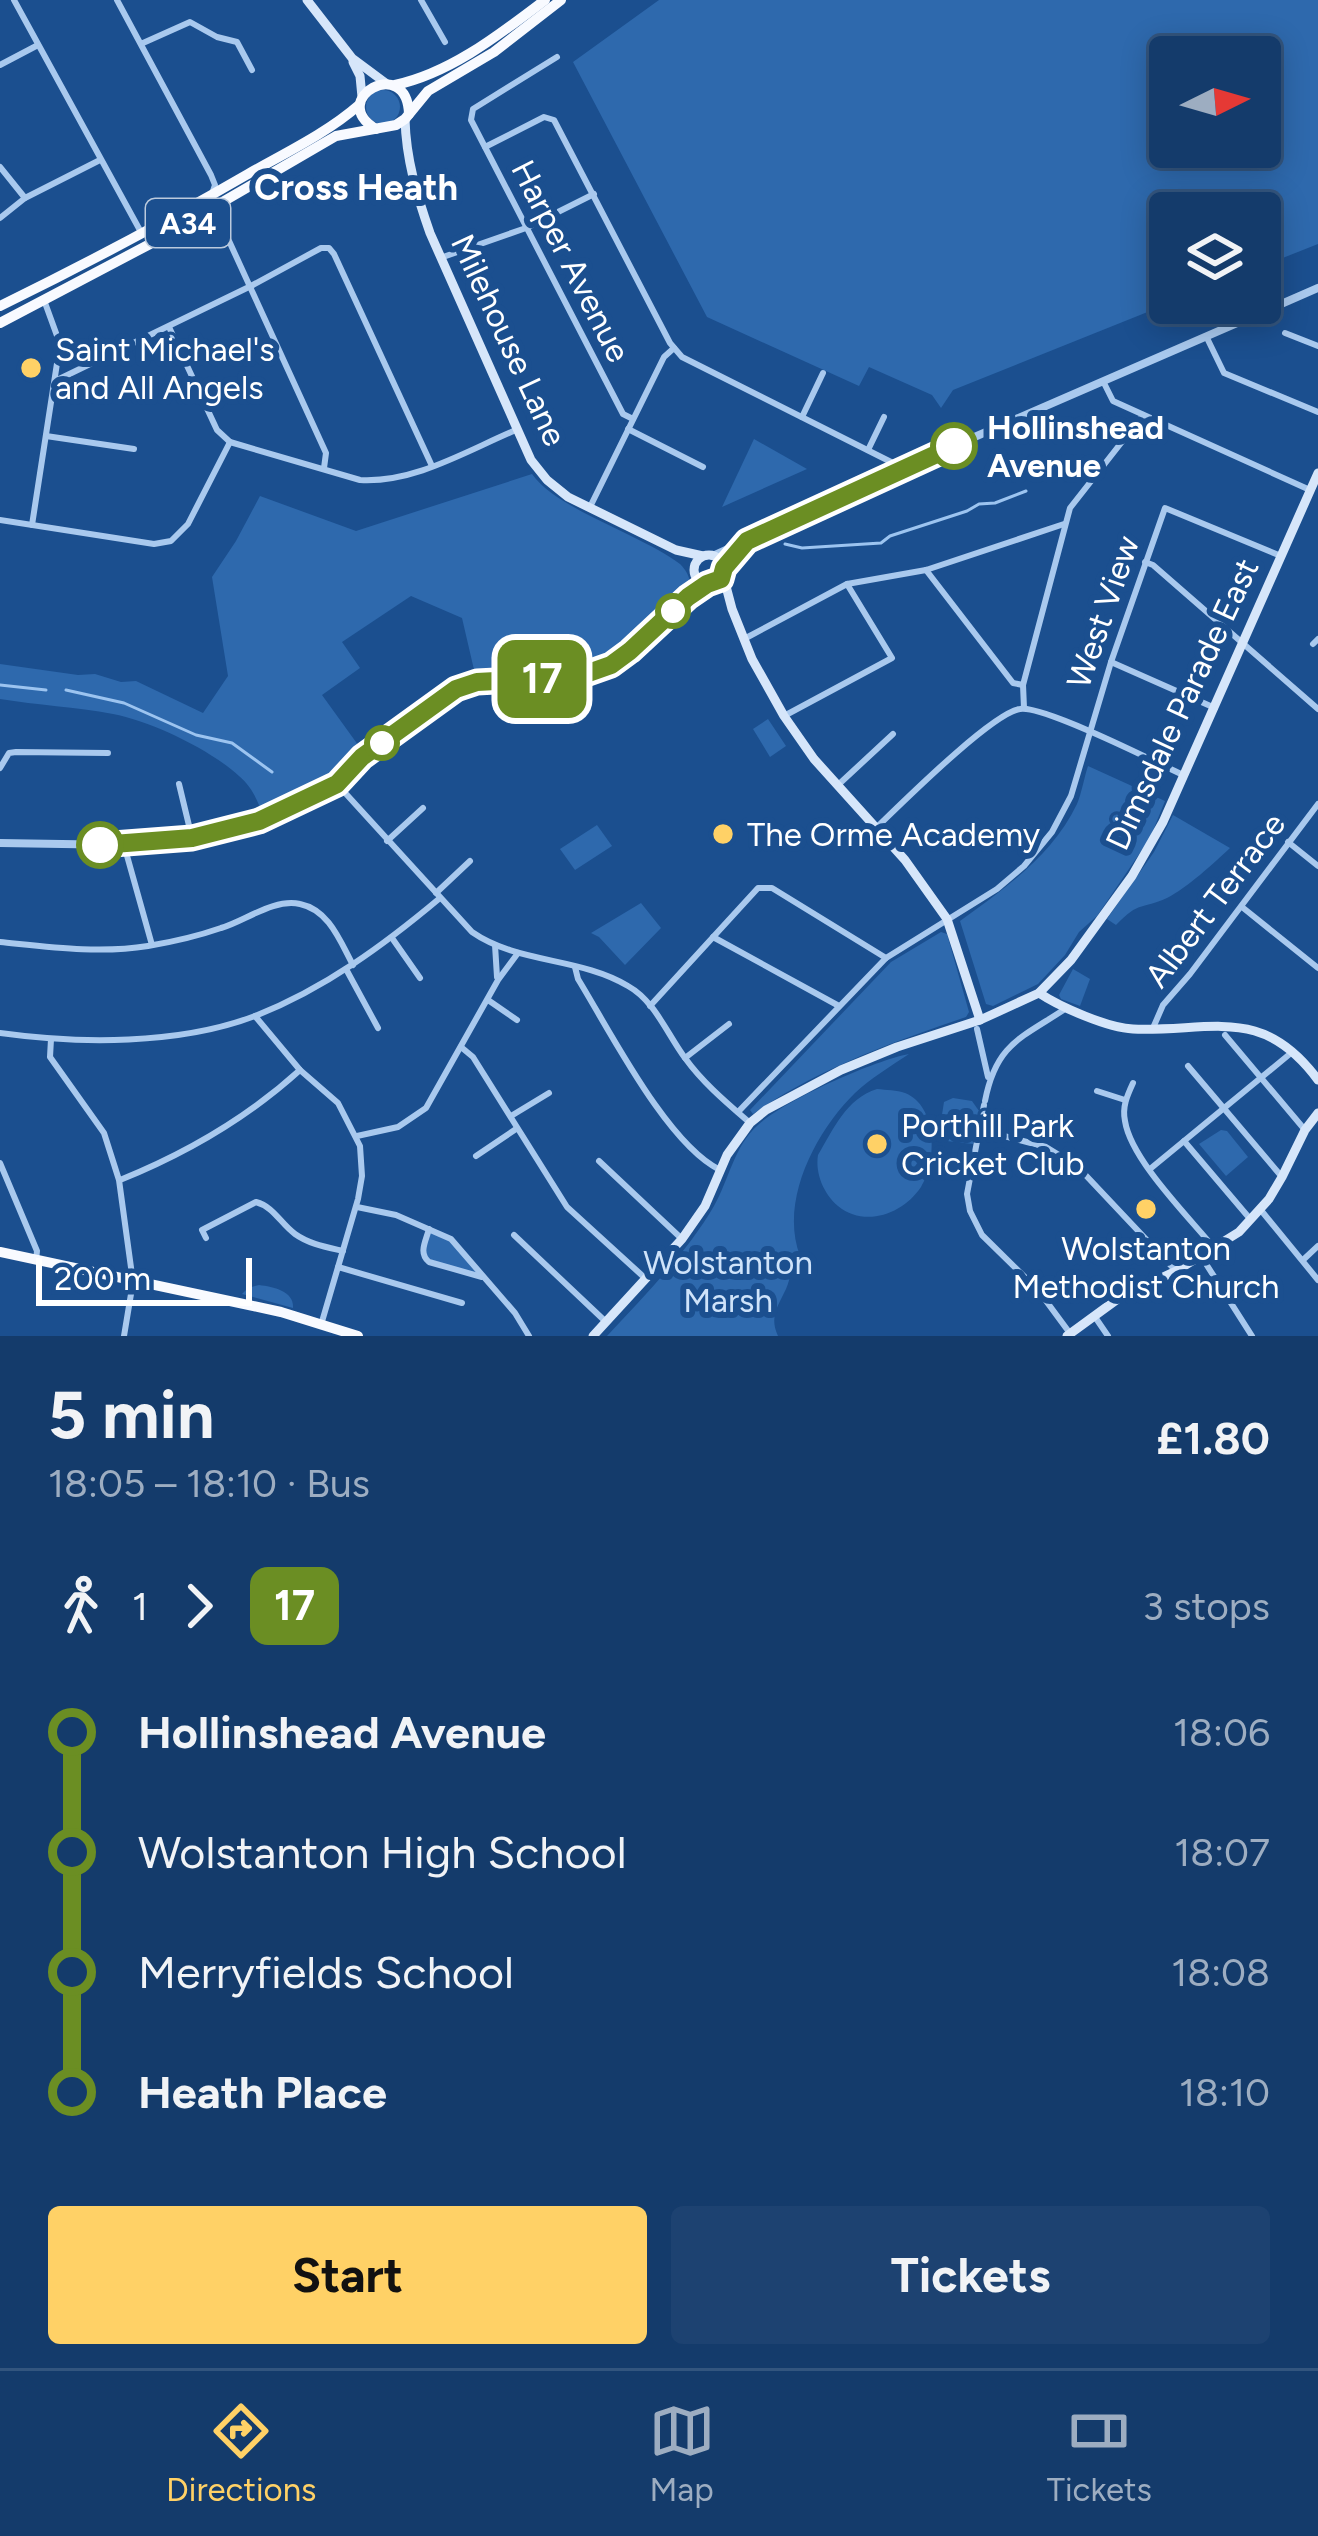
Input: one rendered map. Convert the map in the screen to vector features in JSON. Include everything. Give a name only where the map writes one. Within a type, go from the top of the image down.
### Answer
[{"type":"highway","points":[[545,0],[425,78],[372,88],[361,101],[361,116],[381,129],[407,116],[428,91],[494,52],[561,0]]},
{"type":"highway","points":[[391,84],[407,99],[407,116]]},
{"type":"highway","name":"A34","points":[[0,306],[212,202],[345,117],[361,101]]},
{"type":"highway","name":"A34","points":[[0,322],[336,136],[381,129]]},
{"type":"highway","points":[[0,1252],[280,1312],[358,1336]]},
{"type":"main road","points":[[308,0],[352,58],[360,76],[361,101]]},
{"type":"main road","points":[[352,58],[391,84]]},
{"type":"main road","name":"Milehouse Lane","points":[[407,116],[406,146],[418,201],[531,460],[568,497],[676,550],[708,556]]},
{"type":"main road","points":[[381,129],[406,146]]},
{"type":"main road","name":"Dimsdale Parade East","points":[[750,1123],[841,1070],[897,1047],[978,1024],[1039,993],[1071,960],[1155,837],[1318,472]]},
{"type":"main road","points":[[1311,494],[1318,504]]},
{"type":"main road","name":"Milehouse Lane","points":[[676,550],[732,609]]},
{"type":"main road","points":[[708,556],[720,560],[723,572],[703,580],[697,562],[708,556]]},
{"type":"main road","name":"Milehouse Lane","points":[[723,572],[744,639],[784,716],[814,759],[920,879],[947,919],[978,1024]]},
{"type":"main road","points":[[1039,993],[1065,1009],[1130,1030],[1222,1024],[1265,1034],[1294,1051],[1318,1080]]},
{"type":"main road","points":[[1070,1335],[1119,1298],[1215,1249],[1251,1220],[1282,1178],[1318,1113]]},
{"type":"main road","points":[[593,1336],[682,1239],[705,1206],[735,1141],[750,1123]]},
{"type":"street","points":[[14,0],[143,235]]},
{"type":"street","points":[[117,0],[211,175],[215,185],[212,202],[326,453],[324,469]]},
{"type":"street","points":[[421,0],[445,41]]},
{"type":"street","points":[[142,44],[190,22],[237,42],[252,70]]},
{"type":"street","points":[[0,65],[38,45]]},
{"type":"street","name":"Harper Avenue","points":[[556,57],[473,109],[471,120],[623,414],[632,419]]},
{"type":"street","points":[[485,147],[544,117],[554,120],[682,357],[903,468]]},
{"type":"street","points":[[0,218],[25,198],[100,160]]},
{"type":"street","points":[[0,167],[25,198]]},
{"type":"street","points":[[440,258],[526,228],[594,194]]},
{"type":"street","points":[[55,381],[321,248],[332,250],[432,466]]},
{"type":"street","points":[[708,556],[1318,288]]},
{"type":"street","points":[[32,525],[60,344],[44,300]]},
{"type":"street","points":[[169,327],[218,430],[230,442],[360,480],[378,481],[404,478],[516,430]]},
{"type":"street","points":[[1285,334],[1318,346]]},
{"type":"street","points":[[1207,338],[1224,373],[1318,412]]},
{"type":"street","points":[[590,507],[664,357],[674,348]]},
{"type":"street","points":[[802,417],[823,374]]},
{"type":"street","points":[[1103,383],[1113,400],[1311,494]]},
{"type":"street","points":[[1024,708],[1023,685],[1070,508],[1142,415]]},
{"type":"street","points":[[868,450],[884,417]]},
{"type":"street","points":[[628,429],[703,466]]},
{"type":"street","points":[[46,436],[134,449]]},
{"type":"street","points":[[0,520],[154,544],[171,541],[188,524],[230,442]]},
{"type":"street","name":"West View","points":[[738,1112],[886,958],[997,889],[1052,832],[1071,796],[1111,662],[1166,508],[1281,556]]},
{"type":"street","points":[[744,639],[847,584],[926,570],[1064,524]]},
{"type":"street","points":[[723,572],[747,541]]},
{"type":"street","points":[[1144,562],[1318,709]]},
{"type":"street","points":[[926,570],[1013,682],[1023,685]]},
{"type":"street","points":[[0,843],[124,845],[192,838],[259,821],[337,784],[362,757],[456,689],[477,682],[577,677],[611,665],[703,580]]},
{"type":"street","points":[[784,716],[892,658],[847,584]]},
{"type":"street","points":[[1111,662],[1215,708]]},
{"type":"street","points":[[876,828],[1006,713],[1024,708],[1184,776]]},
{"type":"street","points":[[838,785],[892,734]]},
{"type":"street","points":[[0,768],[16,752],[108,753]]},
{"type":"street","points":[[179,784],[192,838]]},
{"type":"street","points":[[337,784],[472,932],[494,945],[630,986],[707,1085],[750,1123]]},
{"type":"street","name":"Albert Terrace","points":[[1153,1028],[1163,1005],[1318,804]]},
{"type":"street","points":[[387,841],[423,808]]},
{"type":"street","points":[[1288,842],[1318,866]]},
{"type":"street","points":[[124,845],[152,945]]},
{"type":"street","points":[[0,1033],[52,1039],[164,1036],[255,1016],[350,967],[392,938],[470,861]]},
{"type":"street","points":[[650,1006],[758,888],[772,887],[886,958]]},
{"type":"street","points":[[0,942],[98,950],[152,945],[216,930],[278,905],[299,904],[327,919],[378,1028]]},
{"type":"street","points":[[1240,905],[1318,968]]},
{"type":"street","points":[[713,937],[839,1006]]},
{"type":"street","points":[[392,938],[421,978]]},
{"type":"street","points":[[494,945],[498,980]]},
{"type":"street","points":[[357,1136],[398,1127],[426,1108],[518,953]]},
{"type":"street","points":[[575,967],[661,1115],[708,1164],[720,1170]]},
{"type":"street","points":[[488,1000],[517,1020]]},
{"type":"street","points":[[1065,1009],[1005,1048],[989,1081],[967,1194],[982,1235],[1038,1290],[1070,1335]]},
{"type":"street","points":[[255,1016],[300,1070],[338,1103],[357,1136],[362,1176],[357,1207],[318,1327]]},
{"type":"street","points":[[685,1058],[729,1024]]},
{"type":"street","points":[[978,1024],[989,1081]]},
{"type":"street","points":[[1225,1035],[1305,1130]]},
{"type":"street","points":[[52,1039],[50,1057],[104,1133],[119,1180],[133,1282],[124,1336]]},
{"type":"street","points":[[461,1047],[473,1057],[567,1207],[646,1279]]},
{"type":"street","points":[[1150,1169],[1294,1051]]},
{"type":"street","points":[[1188,1066],[1282,1178]]},
{"type":"street","points":[[119,1180],[217,1134],[300,1070]]},
{"type":"street","points":[[1133,1083],[1125,1100],[1125,1122],[1136,1151],[1215,1249]]},
{"type":"street","points":[[1097,1091],[1125,1100]]},
{"type":"street","points":[[511,1116],[549,1093]]},
{"type":"street","points":[[476,1156],[516,1129]]},
{"type":"street","points":[[981,1130],[1046,1147],[1077,1166],[1175,1271]]},
{"type":"street","points":[[1183,1140],[1251,1220]]},
{"type":"street","points":[[598,1161],[682,1239]]},
{"type":"street","points":[[0,1163],[37,1251],[36,1260]]},
{"type":"street","points":[[206,1238],[202,1230],[256,1202],[268,1207],[293,1233],[343,1251]]},
{"type":"street","points":[[357,1207],[396,1215],[451,1239],[530,1336]]},
{"type":"street","points":[[1260,1209],[1318,1280]]},
{"type":"street","points":[[429,1229],[423,1257],[482,1277]]},
{"type":"street","points":[[514,1235],[605,1321]]},
{"type":"street","points":[[1302,1261],[1318,1246]]},
{"type":"street","points":[[1201,1256],[1252,1336]]},
{"type":"street","points":[[339,1265],[462,1303]]},
{"type":"street","points":[[1095,1317],[1108,1336]]},
{"type":"green space","points":[[659,0],[1318,0],[1318,244],[1281,259],[1281,192],[1149,192],[1149,311],[953,390],[941,408],[932,395],[869,367],[859,386],[707,317],[573,62]]},
{"type":"green space","points":[[383,90],[395,95],[400,107],[395,119],[383,124],[371,119],[366,107],[371,95]]},
{"type":"green space","points":[[754,439],[807,469],[722,507]]},
{"type":"green space","points":[[532,474],[560,499],[680,564],[689,578],[687,594],[626,647],[593,663],[475,674],[462,618],[411,596],[342,642],[360,668],[322,695],[361,749],[316,787],[263,816],[254,794],[239,776],[213,756],[162,730],[113,714],[0,699],[0,664],[136,681],[203,713],[228,676],[212,577],[260,496],[356,531]]},
{"type":"green space","points":[[768,719],[786,746],[770,757],[753,729]]},
{"type":"green space","points":[[1088,766],[1165,801],[1150,838],[1097,916],[1038,984],[993,1006],[986,1004],[960,921],[1026,870],[1054,840],[1077,804]]},
{"type":"green space","points":[[1173,815],[1230,848],[1183,888],[1136,909],[1116,925],[1107,919],[1154,852]]},
{"type":"green space","points":[[597,825],[612,846],[575,870],[560,849]]},
{"type":"green space","points":[[641,903],[661,928],[625,965],[591,933]]},
{"type":"green space","points":[[941,932],[947,934],[969,1012],[966,1017],[829,1070],[753,1114],[750,1110],[891,962]]},
{"type":"green space","points":[[1073,969],[1090,979],[1080,1006],[1059,995]]},
{"type":"green space","name":"Wolstanton Marsh","points":[[909,1054],[855,1093],[827,1127],[805,1168],[794,1213],[800,1256],[794,1260],[776,1312],[778,1336],[607,1336],[691,1241],[714,1206],[743,1143],[758,1125],[830,1083]]},
{"type":"green space","name":"Porthill Park Cricket Club","points":[[877,1089],[905,1093],[916,1100],[929,1122],[932,1150],[926,1176],[913,1196],[894,1211],[871,1217],[838,1206],[819,1176],[817,1162],[849,1107]]},
{"type":"green space","points":[[953,1098],[972,1101],[979,1111],[973,1144],[938,1140],[944,1102]]},
{"type":"green space","points":[[1221,1130],[1248,1157],[1226,1176],[1199,1144]]},
{"type":"green space","points":[[429,1229],[451,1239],[482,1277],[423,1257]]},
{"type":"green space","points":[[259,1285],[287,1294],[293,1308],[242,1294]]},
{"type":"waterway","points":[[785,544],[802,548],[881,543],[979,504],[1026,491]]},
{"type":"waterway","points":[[0,685],[46,690]]},
{"type":"waterway","points":[[66,690],[124,703],[196,735],[232,743],[272,772]]},
{"type":"bus line","name":"17","points":[[100,845],[192,838],[259,821],[337,784],[362,757],[456,689],[477,682],[577,677],[611,665],[688,597],[721,579],[724,568],[747,541],[954,446]]},
{"type":"place","name":"Saint Michael's and All Angels","points":[[31,368]]},
{"type":"place","name":"Hollinshead Avenue","points":[[954,446]]},
{"type":"place","name":"The Orme Academy","points":[[723,834]]},
{"type":"place","name":"Porthill Park Cricket Club","points":[[877,1144]]},
{"type":"place","name":"Wolstanton Methodist Church","points":[[1146,1209]]},
{"type":"district","name":"Cross Heath","points":[[356,187]]}]
